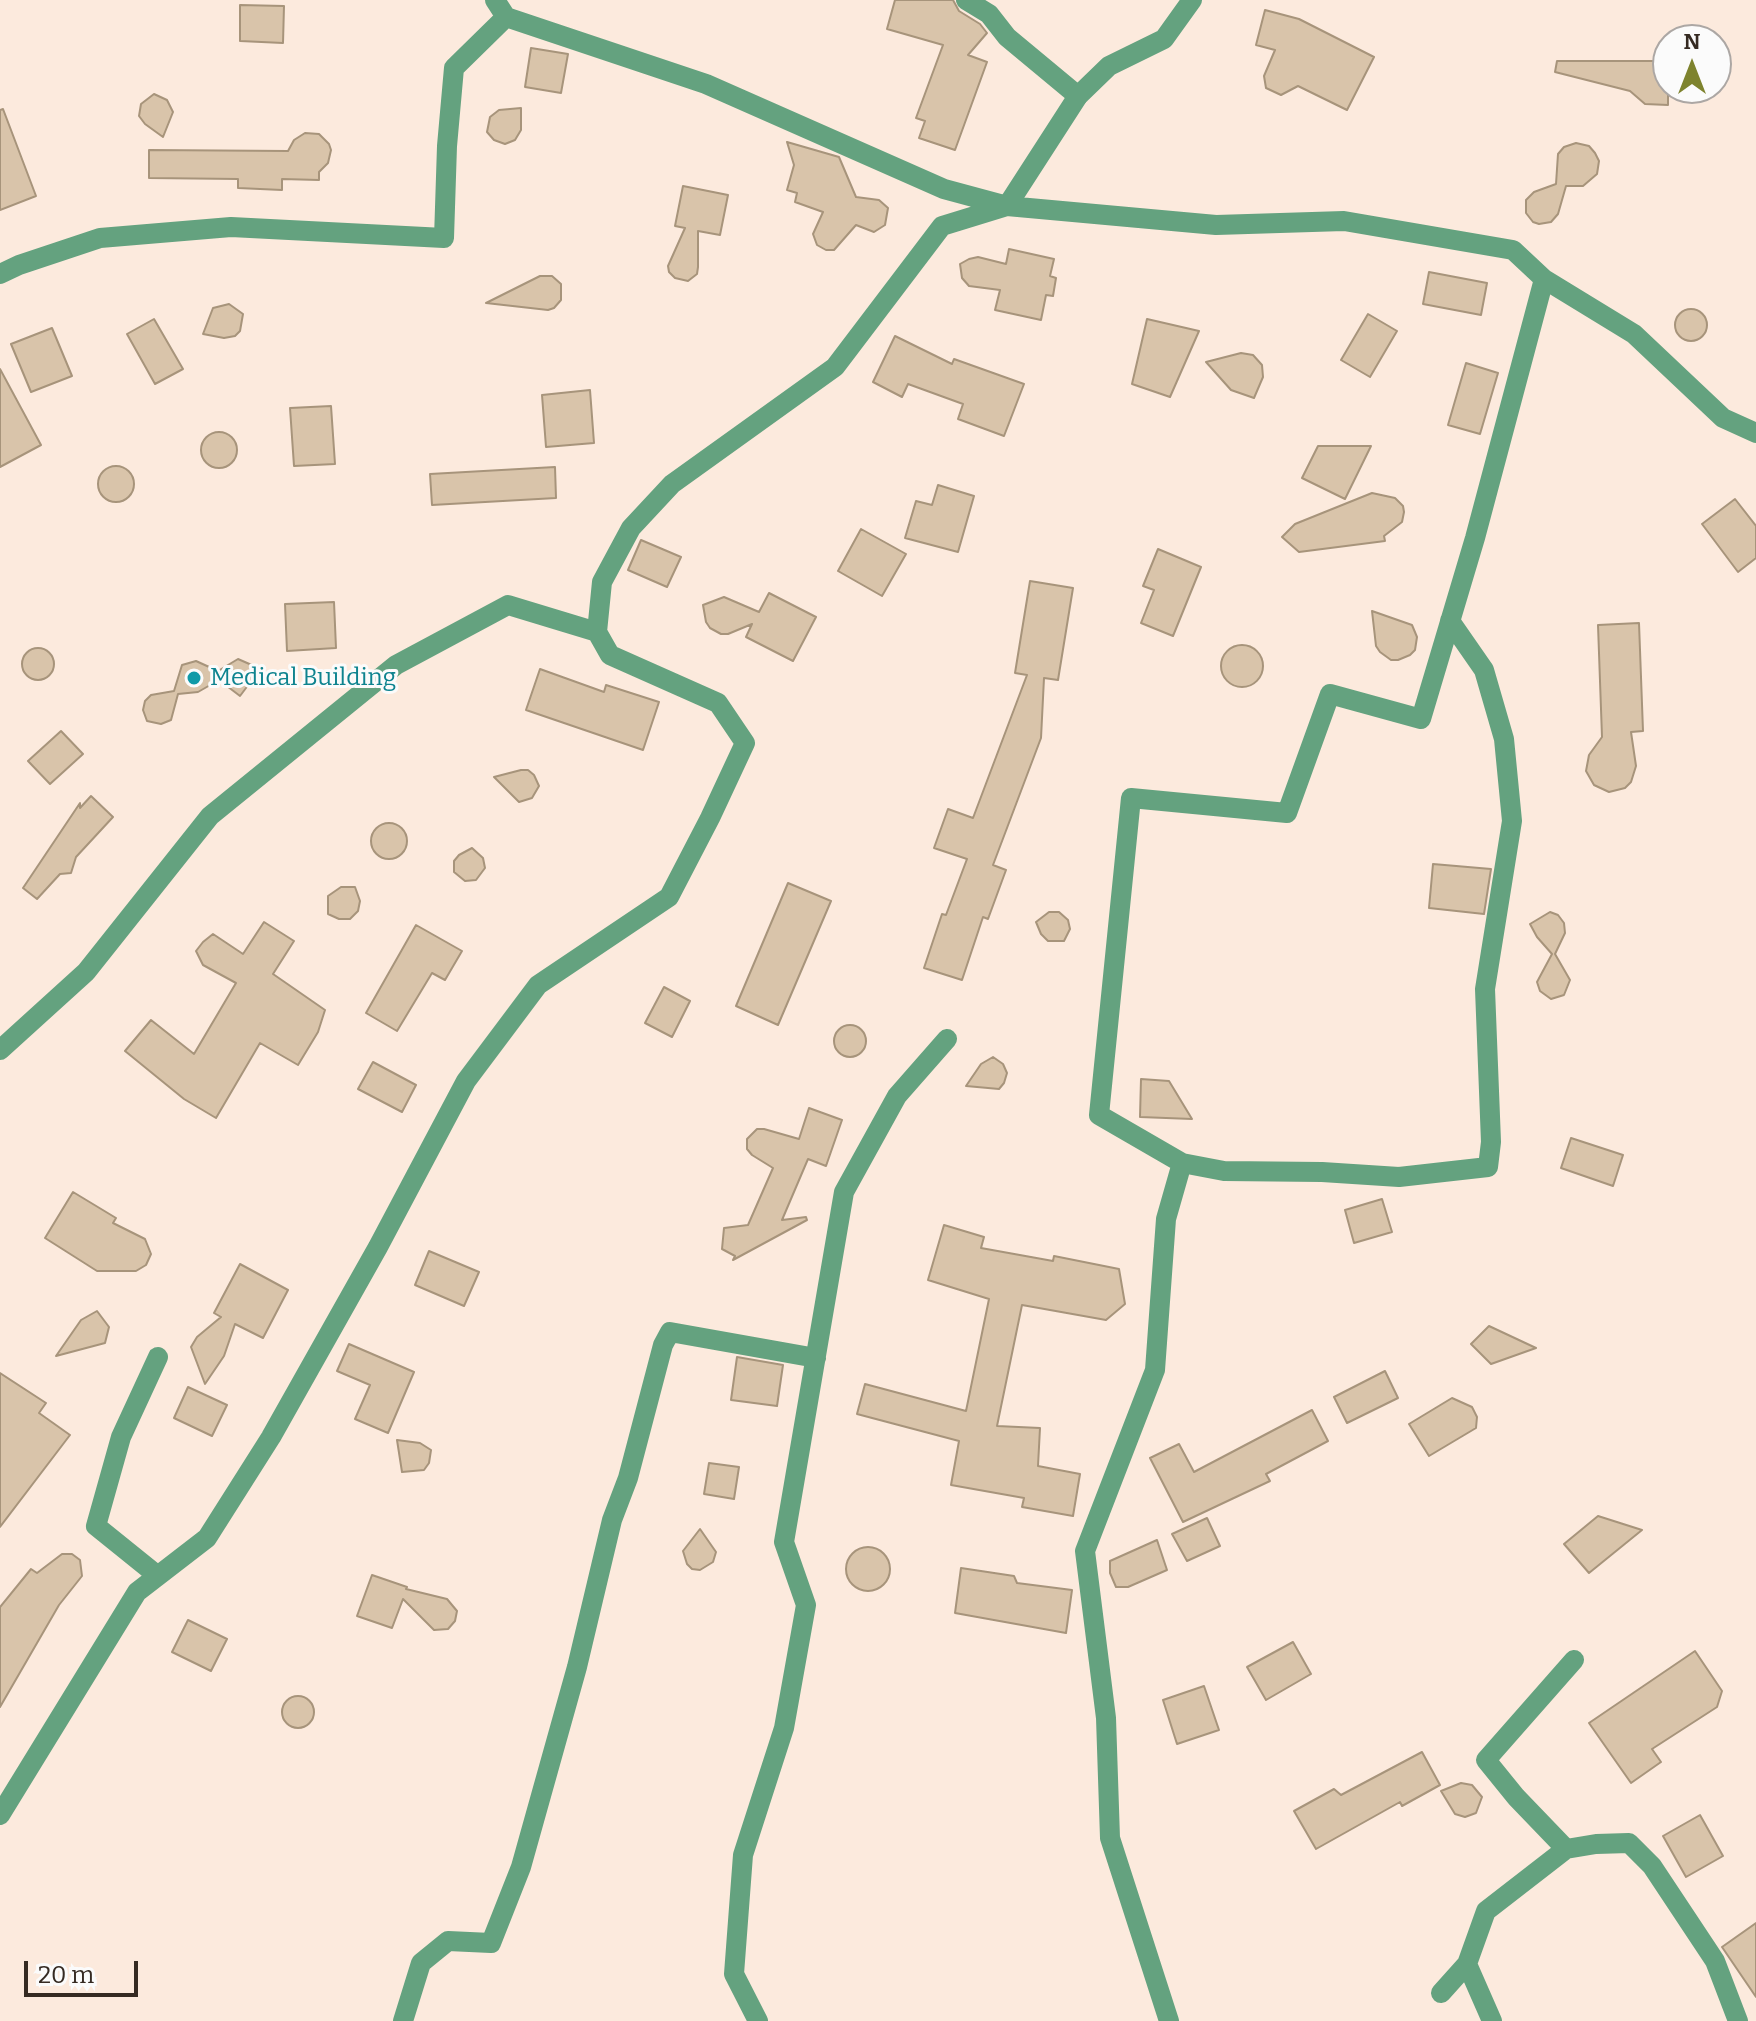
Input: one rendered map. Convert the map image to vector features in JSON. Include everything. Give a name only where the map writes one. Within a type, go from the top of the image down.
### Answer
[{"type":"street","points":[[966,0],[989,14],[1007,37],[1078,96]]},
{"type":"street","points":[[0,1815],[137,1592],[207,1538],[271,1437],[466,1081],[538,985],[669,897],[710,818],[745,743],[718,703],[610,655],[597,632],[602,582],[631,528],[672,484],[835,367],[942,226],[1007,206],[1078,96],[1109,66],[1164,39],[1192,0]]},
{"type":"street","points":[[0,274],[100,238],[231,227],[444,238],[447,146],[454,68],[501,9],[706,84],[944,189],[1007,206],[1216,225],[1344,221],[1513,250],[1544,279],[1634,334],[1723,418],[1756,433]]},
{"type":"street","points":[[1450,621],[1484,670],[1504,739],[1512,821],[1485,989],[1491,1142],[1488,1167],[1399,1177],[1224,1171],[1182,1163],[1099,1115],[1131,798],[1287,813],[1330,694],[1421,719],[1544,279]]},
{"type":"street","points":[[0,1050],[86,972],[210,816],[396,665],[508,605],[597,632]]},
{"type":"street","points":[[758,2021],[734,1974],[743,1855],[784,1728],[806,1605],[784,1542],[844,1192],[897,1096],[947,1039]]},
{"type":"street","points":[[1169,2021],[1110,1838],[1106,1718],[1085,1551],[1155,1370],[1166,1219],[1182,1163]]},
{"type":"street","points":[[403,2021],[421,1963],[448,1941],[491,1943],[498,1928],[521,1867],[577,1667],[612,1520],[628,1478],[663,1345],[670,1332],[816,1358]]},
{"type":"street","points":[[158,1357],[121,1437],[96,1526],[158,1576]]},
{"type":"street","points":[[1566,1849],[1516,1797],[1486,1760],[1574,1660]]},
{"type":"street","points":[[1441,1993],[1467,1964],[1486,1911],[1566,1849],[1629,1843],[1652,1866],[1715,1961],[1738,2021]]},
{"type":"street","points":[[1467,1964],[1492,2021]]},
{"type":"building","points":[[895,0],[953,0],[959,11],[980,24],[987,33],[968,55],[987,62],[955,150],[919,138],[925,121],[916,118],[943,45],[887,29]]},
{"type":"building","points":[[240,5],[284,6],[283,43],[240,41]]},
{"type":"building","points":[[1265,10],[1299,19],[1374,57],[1347,110],[1298,86],[1281,95],[1266,88],[1264,76],[1275,50],[1256,45]]},
{"type":"building","points":[[531,48],[568,54],[561,93],[525,87]]},
{"type":"building","points":[[1557,61],[1652,61],[1652,104],[1668,105],[1645,104],[1630,91],[1555,72]]},
{"type":"building","points":[[154,94],[167,100],[173,112],[163,137],[139,116],[141,104]]},
{"type":"building","points":[[521,108],[521,130],[515,140],[505,144],[494,140],[487,132],[490,117],[499,110]]},
{"type":"building","points":[[3,109],[36,196],[0,210],[0,110]]},
{"type":"building","points":[[305,133],[319,134],[331,150],[328,163],[319,172],[319,180],[282,179],[282,190],[238,188],[238,179],[149,178],[149,150],[288,151],[294,140]]},
{"type":"building","points":[[787,142],[839,157],[856,197],[879,200],[888,208],[885,225],[874,232],[856,225],[834,250],[817,245],[813,234],[823,212],[795,202],[797,193],[787,190],[794,165]]},
{"type":"building","points":[[1576,143],[1589,146],[1595,153],[1599,161],[1597,174],[1583,186],[1566,186],[1558,214],[1551,222],[1533,222],[1526,213],[1526,200],[1534,192],[1556,184],[1558,154],[1564,147]]},
{"type":"building","points":[[683,186],[728,195],[720,235],[698,231],[697,274],[688,281],[675,278],[668,266],[685,228],[675,226]]},
{"type":"building","points":[[1009,249],[1054,259],[1050,276],[1056,278],[1053,296],[1046,295],[1041,320],[995,310],[1000,290],[969,286],[962,278],[960,264],[978,257],[1006,264]]},
{"type":"building","points":[[1429,272],[1487,283],[1481,315],[1423,304]]},
{"type":"building","points":[[540,276],[552,276],[561,284],[561,300],[554,308],[548,310],[486,303]]},
{"type":"building","points":[[229,304],[243,314],[240,331],[235,336],[224,338],[203,334],[213,308]]},
{"type":"building","points":[[1691,309],[1702,314],[1707,325],[1702,336],[1691,341],[1680,336],[1675,325],[1680,314]]},
{"type":"building","points":[[1368,314],[1397,331],[1370,377],[1341,360]]},
{"type":"building","points":[[154,319],[183,369],[155,384],[127,334]]},
{"type":"building","points":[[1147,319],[1199,331],[1170,397],[1132,384]]},
{"type":"building","points":[[52,328],[72,376],[31,392],[11,344]]},
{"type":"building","points":[[895,336],[952,364],[954,359],[1024,384],[1004,436],[958,419],[963,404],[908,384],[902,397],[873,382]]},
{"type":"building","points":[[1241,353],[1253,355],[1262,365],[1263,377],[1254,398],[1231,390],[1206,362]]},
{"type":"building","points":[[1466,363],[1498,373],[1480,434],[1448,425]]},
{"type":"building","points":[[0,369],[41,445],[0,467]]},
{"type":"building","points":[[590,390],[594,443],[546,447],[542,395]]},
{"type":"building","points":[[331,406],[335,464],[294,466],[290,408]]},
{"type":"building","points":[[219,432],[232,437],[237,450],[232,463],[219,468],[206,463],[201,450],[206,437]]},
{"type":"building","points":[[1318,446],[1371,446],[1345,499],[1302,478]]},
{"type":"building","points":[[116,466],[129,471],[134,484],[129,497],[116,502],[103,497],[98,484],[103,471]]},
{"type":"building","points":[[555,467],[556,498],[432,505],[430,474]]},
{"type":"building","points":[[938,485],[974,496],[958,552],[905,538],[916,501],[932,505]]},
{"type":"building","points":[[1372,493],[1395,498],[1403,506],[1402,522],[1384,536],[1385,541],[1299,552],[1282,537],[1295,524]]},
{"type":"building","points":[[1735,499],[1756,526],[1756,558],[1738,572],[1702,524]]},
{"type":"building","points":[[861,529],[906,554],[882,596],[838,571]]},
{"type":"building","points":[[641,540],[681,557],[667,587],[628,570]]},
{"type":"building","points":[[1158,549],[1201,567],[1173,636],[1141,623],[1154,590],[1143,586]]},
{"type":"building","points":[[1030,581],[1073,588],[1058,680],[1044,678],[1041,738],[993,865],[1006,870],[988,919],[983,917],[962,980],[924,968],[942,914],[946,915],[967,859],[934,848],[948,809],[973,818],[1027,675],[1015,673]]},
{"type":"building","points":[[769,593],[816,617],[793,661],[746,637],[752,624],[721,634],[706,622],[703,605],[724,597],[759,612]]},
{"type":"building","points":[[334,602],[336,648],[287,651],[285,604]]},
{"type":"building","points":[[1372,611],[1412,625],[1417,637],[1415,650],[1410,655],[1391,660],[1380,652],[1376,646]]},
{"type":"building","points":[[1639,623],[1643,731],[1631,732],[1636,766],[1631,782],[1625,788],[1609,792],[1594,785],[1586,771],[1589,755],[1602,737],[1598,625]]},
{"type":"building","points":[[1242,645],[1257,651],[1263,666],[1257,681],[1242,687],[1227,681],[1221,666],[1227,651]]},
{"type":"building","points":[[38,648],[49,653],[54,664],[49,675],[38,680],[27,675],[22,664],[27,653]]},
{"type":"building","points":[[238,659],[254,666],[252,680],[240,696],[219,680],[198,692],[178,694],[171,720],[161,724],[147,721],[143,710],[145,701],[151,695],[174,691],[182,665],[196,661],[218,671]]},
{"type":"building","points":[[540,669],[604,692],[606,685],[659,702],[643,750],[526,710]]},
{"type":"building","points":[[61,731],[83,754],[50,784],[28,761]]},
{"type":"building","points":[[528,770],[534,775],[539,786],[532,798],[519,802],[494,777]]},
{"type":"building","points":[[91,796],[113,817],[76,857],[71,873],[60,874],[37,899],[23,888],[80,803],[80,808]]},
{"type":"building","points":[[389,823],[402,828],[407,841],[402,854],[389,859],[376,854],[371,841],[376,828]]},
{"type":"building","points":[[472,848],[483,858],[485,868],[476,880],[465,881],[454,872],[454,861]]},
{"type":"building","points":[[1433,864],[1491,869],[1484,914],[1429,908]]},
{"type":"building","points":[[788,883],[831,901],[778,1025],[736,1006]]},
{"type":"building","points":[[341,887],[355,887],[360,901],[358,911],[350,919],[339,919],[328,914],[328,896]]},
{"type":"building","points":[[1049,912],[1059,912],[1068,920],[1070,929],[1064,941],[1048,941],[1041,934],[1036,922]]},
{"type":"building","points":[[1550,912],[1558,915],[1564,923],[1565,933],[1555,954],[1570,980],[1564,995],[1551,999],[1540,991],[1537,982],[1552,954],[1530,924]]},
{"type":"building","points":[[264,922],[294,941],[273,974],[325,1010],[318,1032],[298,1065],[260,1043],[216,1118],[184,1099],[125,1051],[151,1020],[194,1054],[236,983],[203,965],[196,951],[213,934],[243,954]]},
{"type":"building","points":[[416,925],[462,951],[445,980],[432,973],[397,1031],[366,1013]]},
{"type":"building","points":[[664,987],[690,1001],[672,1037],[645,1023]]},
{"type":"building","points":[[850,1025],[862,1029],[866,1041],[862,1053],[850,1057],[838,1053],[834,1041],[838,1029]]},
{"type":"building","points":[[993,1057],[1003,1064],[1007,1073],[999,1089],[966,1086],[981,1064]]},
{"type":"building","points":[[373,1062],[416,1085],[402,1112],[358,1089]]},
{"type":"building","points":[[1141,1079],[1169,1081],[1192,1119],[1140,1117]]},
{"type":"building","points":[[809,1108],[842,1120],[826,1166],[808,1159],[782,1220],[806,1217],[807,1220],[733,1260],[735,1256],[722,1249],[724,1228],[748,1225],[773,1168],[752,1155],[747,1149],[747,1139],[757,1129],[764,1129],[799,1139]]},
{"type":"building","points":[[1571,1138],[1623,1155],[1613,1186],[1561,1168]]},
{"type":"building","points":[[73,1192],[116,1218],[113,1223],[145,1239],[151,1254],[146,1265],[136,1271],[97,1271],[45,1238]]},
{"type":"building","points":[[1382,1199],[1392,1232],[1354,1243],[1345,1210]]},
{"type":"building","points":[[944,1225],[984,1237],[981,1248],[1053,1261],[1054,1256],[1119,1269],[1125,1304],[1106,1320],[1022,1305],[997,1426],[1040,1428],[1038,1466],[1080,1474],[1073,1516],[1022,1507],[1024,1498],[951,1485],[959,1441],[857,1414],[865,1384],[966,1411],[989,1299],[928,1280]]},
{"type":"building","points":[[429,1251],[479,1272],[464,1306],[415,1285]]},
{"type":"building","points":[[240,1264],[288,1290],[263,1338],[235,1324],[224,1356],[205,1384],[191,1347],[197,1337],[221,1317],[214,1313]]},
{"type":"building","points":[[97,1311],[109,1327],[105,1343],[56,1356],[81,1320]]},
{"type":"building","points":[[1489,1326],[1536,1348],[1491,1364],[1471,1344]]},
{"type":"building","points":[[349,1344],[414,1372],[388,1433],[355,1419],[370,1385],[337,1371]]},
{"type":"building","points":[[737,1357],[783,1365],[777,1406],[731,1400]]},
{"type":"building","points":[[1385,1371],[1398,1398],[1347,1423],[1334,1397]]},
{"type":"building","points":[[0,1373],[46,1403],[39,1413],[70,1435],[0,1527]]},
{"type":"building","points":[[188,1387],[227,1405],[212,1436],[174,1418]]},
{"type":"building","points":[[1452,1398],[1472,1407],[1477,1417],[1476,1428],[1429,1456],[1409,1424]]},
{"type":"building","points":[[1312,1410],[1328,1441],[1266,1474],[1270,1481],[1183,1522],[1150,1458],[1179,1444],[1194,1472]]},
{"type":"building","points":[[397,1440],[420,1443],[431,1450],[429,1463],[424,1470],[402,1472]]},
{"type":"building","points":[[709,1463],[739,1467],[734,1499],[704,1494]]},
{"type":"building","points":[[1598,1516],[1642,1530],[1589,1573],[1564,1544]]},
{"type":"building","points":[[1207,1518],[1220,1546],[1187,1561],[1172,1534]]},
{"type":"building","points":[[700,1529],[716,1552],[713,1562],[700,1570],[692,1569],[687,1564],[683,1551]]},
{"type":"building","points":[[1157,1540],[1167,1570],[1128,1587],[1116,1587],[1110,1573],[1110,1561]]},
{"type":"building","points":[[868,1547],[883,1554],[890,1569],[883,1584],[868,1591],[853,1584],[846,1569],[853,1554]]},
{"type":"building","points":[[62,1554],[72,1554],[80,1560],[82,1576],[59,1605],[0,1707],[0,1607],[31,1569],[37,1573]]},
{"type":"building","points":[[961,1568],[1014,1576],[1017,1583],[1072,1590],[1066,1633],[955,1613]]},
{"type":"building","points":[[372,1575],[406,1589],[447,1599],[457,1611],[455,1621],[448,1629],[434,1630],[403,1599],[392,1628],[357,1616]]},
{"type":"building","points":[[188,1620],[227,1639],[211,1671],[172,1652]]},
{"type":"building","points":[[1293,1642],[1311,1674],[1266,1700],[1247,1667]]},
{"type":"building","points":[[1695,1651],[1722,1691],[1717,1707],[1652,1749],[1661,1762],[1631,1783],[1589,1723]]},
{"type":"building","points":[[1204,1686],[1219,1730],[1177,1744],[1163,1700]]},
{"type":"building","points":[[298,1696],[309,1701],[314,1712],[309,1723],[298,1728],[287,1723],[282,1712],[287,1701]]},
{"type":"building","points":[[1422,1752],[1440,1785],[1402,1806],[1400,1802],[1316,1849],[1294,1811],[1334,1789],[1341,1795]]},
{"type":"building","points":[[1461,1783],[1472,1785],[1482,1797],[1476,1813],[1465,1817],[1455,1814],[1441,1791]]},
{"type":"building","points":[[1700,1815],[1723,1856],[1686,1877],[1663,1836]]},
{"type":"building","points":[[1756,1923],[1756,1997],[1722,1947]]},
{"type":"place","name":"Medical Building","points":[[194,678]]}]
